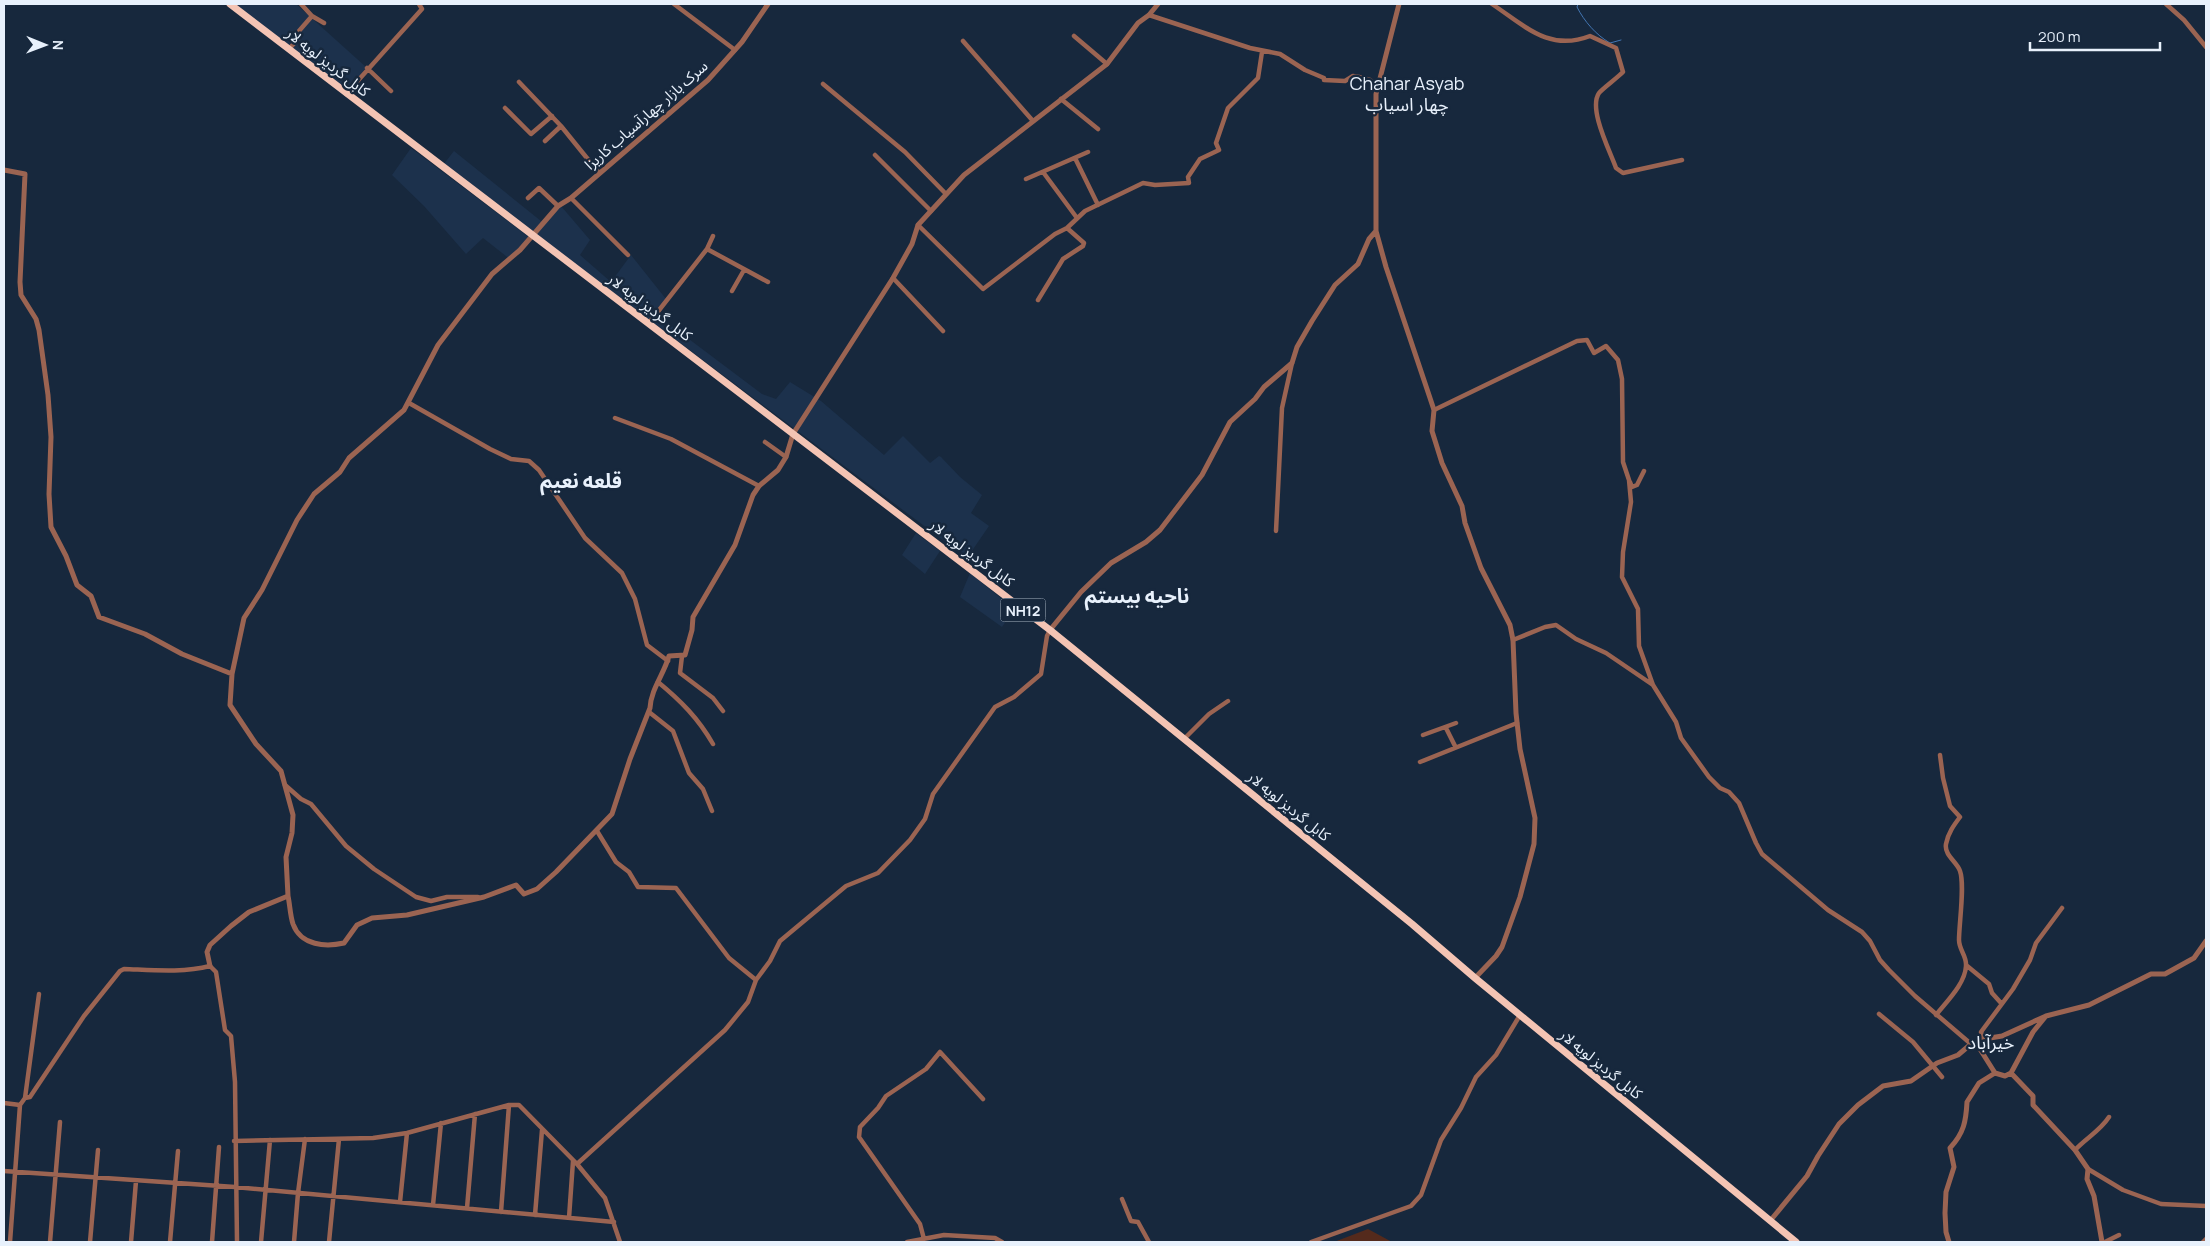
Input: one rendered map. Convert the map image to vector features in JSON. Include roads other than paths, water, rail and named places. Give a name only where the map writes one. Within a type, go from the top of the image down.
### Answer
[{"type":"highway","name":"کابل گردیز لویه لار","points":[[230,4],[1050,630],[1412,924],[1796,1242]]},
{"type":"street","points":[[301,4],[312,16],[324,23]]},
{"type":"street","points":[[346,94],[367,68],[422,9],[419,4]]},
{"type":"street","points":[[674,4],[735,50]]},
{"type":"street","name":"سرک بازار چهارآسیاب کاریزا","points":[[597,831],[537,889],[524,894],[516,885],[484,897],[407,915],[372,918],[357,926],[344,943],[327,946],[304,939],[294,925],[288,896],[286,857],[292,833],[293,815],[285,785],[281,771],[256,744],[230,705],[232,674],[244,618],[262,590],[297,520],[314,494],[340,472],[349,458],[404,410],[438,345],[492,274],[520,250],[558,206],[572,198],[708,80],[735,50],[768,4]]},
{"type":"street","points":[[723,711],[714,698],[680,673],[682,656],[685,655],[692,630],[693,617],[734,544],[759,486],[778,470],[786,457],[794,434],[893,278],[912,244],[918,225],[964,175],[1107,64],[1138,23],[1149,15],[1158,4]]},
{"type":"street","points":[[1399,4],[1376,94],[1376,231],[1434,410],[1432,431],[1442,463],[1462,506],[1465,523],[1482,568],[1510,626],[1514,640],[1517,723],[1520,749],[1535,818],[1534,844],[1520,897],[1502,947],[1475,978]]},
{"type":"street","points":[[1492,4],[1554,42],[1578,41],[1590,36],[1616,48],[1622,72],[1600,92],[1596,100],[1597,117],[1616,168],[1623,173],[1682,160]]},
{"type":"street","points":[[2166,4],[2184,20],[2206,47]]},
{"type":"street","points":[[1149,15],[1262,52],[1280,54],[1305,70],[1324,78],[1324,80],[1344,81],[1353,76],[1370,80],[1378,87]]},
{"type":"street","points":[[289,50],[298,39],[299,31],[312,16]]},
{"type":"street","points":[[1074,36],[1107,64]]},
{"type":"street","points":[[963,41],[1032,121]]},
{"type":"street","points":[[918,225],[983,289],[1055,234],[1067,228],[1085,211],[1098,204],[1143,183],[1155,185],[1189,183],[1188,177],[1200,159],[1219,150],[1216,143],[1228,108],[1258,78],[1262,52]]},
{"type":"street","points":[[367,68],[391,91]]},
{"type":"street","points":[[519,82],[561,126],[599,173]]},
{"type":"street","points":[[823,84],[905,152],[946,194]]},
{"type":"street","points":[[1061,99],[1098,129]]},
{"type":"street","points":[[505,108],[531,134],[552,116]]},
{"type":"street","points":[[545,141],[561,126]]},
{"type":"street","points":[[1026,179],[1088,152]]},
{"type":"street","points":[[875,155],[931,211]]},
{"type":"street","points":[[1076,158],[1098,204]]},
{"type":"street","points":[[4,170],[25,174],[21,295],[36,319],[39,330],[48,395],[51,436],[50,517],[54,536],[66,556],[77,585],[91,596],[99,617],[145,634],[182,654],[232,674]]},
{"type":"street","points":[[1043,172],[1077,218]]},
{"type":"street","points":[[528,198],[539,188],[558,206]]},
{"type":"street","points":[[572,198],[628,255]]},
{"type":"street","points":[[1038,300],[1063,259],[1083,246],[1084,243],[1067,228]]},
{"type":"street","points":[[1276,531],[1282,408],[1297,347],[1335,285],[1358,264],[1369,239],[1376,231]]},
{"type":"street","points":[[650,323],[707,249],[713,236]]},
{"type":"street","points":[[707,249],[768,282]]},
{"type":"street","points":[[732,291],[744,270]]},
{"type":"street","points":[[893,278],[943,331]]},
{"type":"street","points":[[1434,410],[1577,341],[1587,340],[1594,352],[1606,346],[1618,360],[1622,379],[1623,462],[1632,487],[1637,485],[1644,471]]},
{"type":"street","points":[[569,1218],[575,1162],[725,1030],[748,1002],[756,980],[770,961],[780,941],[846,886],[878,873],[910,840],[925,819],[933,794],[995,707],[1014,697],[1041,674],[1047,636],[1050,630],[1081,592],[1111,563],[1146,542],[1160,530],[1202,476],[1230,422],[1255,399],[1264,387],[1292,363]]},
{"type":"street","points":[[409,403],[512,460],[529,461],[539,470],[585,538],[622,573],[636,599],[647,645],[668,661]]},
{"type":"street","points":[[615,418],[671,439],[759,486]]},
{"type":"street","points":[[766,442],[786,457]]},
{"type":"street","points":[[1629,480],[1631,510],[1623,552],[1622,576],[1638,609],[1639,646],[1653,684],[1676,722],[1681,738],[1709,778],[1720,788],[1729,792],[1739,803],[1762,854],[1828,910],[1862,932],[1870,941],[1880,960],[1936,1015],[1971,1044],[1978,1046],[1995,1073],[2005,1076],[2012,1073],[2033,1032],[2046,1016]]},
{"type":"street","points":[[1514,640],[1545,627],[1556,625],[1576,639],[1606,653],[1653,684]]},
{"type":"street","points":[[682,656],[669,656],[651,699],[649,712],[630,759],[612,814],[597,831],[616,862],[629,872],[638,887],[676,888],[729,958],[756,980]]},
{"type":"street","points":[[658,682],[700,722],[713,744]]},
{"type":"street","points":[[1185,738],[1209,714],[1228,701]]},
{"type":"street","points":[[649,712],[673,731],[689,772],[703,789],[712,811]]},
{"type":"street","points":[[1423,736],[1446,728],[1456,722]]},
{"type":"street","points":[[1420,762],[1455,746],[1517,723]]},
{"type":"street","points":[[1446,728],[1455,746]]},
{"type":"street","points":[[1936,1015],[1958,987],[1966,965],[1959,943],[1961,910],[1960,871],[1948,854],[1946,846],[1952,827],[1960,817],[1950,806],[1940,755]]},
{"type":"street","points":[[285,785],[301,799],[311,804],[346,846],[374,869],[416,897],[431,901],[447,898],[484,897]]},
{"type":"street","points":[[237,1242],[234,1141],[235,1082],[231,1036],[226,1030],[216,972],[210,966],[207,952],[210,946],[231,926],[249,912],[288,896]]},
{"type":"street","points":[[1984,1039],[1981,1032],[2026,968],[2036,943],[2062,908]]},
{"type":"street","points":[[1978,1046],[1984,1039],[2002,1036],[2046,1016],[2088,1005],[2151,974],[2165,974],[2194,958],[2206,941]]},
{"type":"street","points":[[1966,965],[1989,984],[1992,993],[2001,1002]]},
{"type":"street","points":[[25,1098],[30,1097],[84,1016],[120,971],[124,969],[160,971],[201,969],[210,966]]},
{"type":"street","points":[[10,1242],[20,1105],[25,1098],[39,994]]},
{"type":"street","points":[[1879,1014],[1913,1042],[1942,1077]]},
{"type":"street","points":[[1311,1242],[1411,1206],[1421,1196],[1441,1140],[1462,1108],[1476,1077],[1496,1055],[1520,1015]]},
{"type":"street","points":[[1770,1220],[1807,1176],[1821,1149],[1839,1124],[1858,1105],[1883,1086],[1911,1081],[1933,1066],[1958,1054],[1971,1044]]},
{"type":"street","points":[[924,1239],[920,1224],[859,1136],[860,1127],[878,1108],[886,1096],[926,1069],[940,1052],[982,1099]]},
{"type":"street","points":[[1950,1242],[1946,1232],[1946,1192],[1954,1167],[1950,1148],[1966,1125],[1967,1102],[1979,1083],[1995,1073]]},
{"type":"street","points":[[2012,1073],[2033,1096],[2033,1105],[2075,1150],[2088,1169],[2123,1190],[2161,1204],[2206,1206]]},
{"type":"street","points":[[4,1103],[20,1105]]},
{"type":"street","points":[[234,1141],[374,1138],[407,1133],[475,1114],[519,1105],[575,1162],[605,1198],[620,1242]]},
{"type":"street","points":[[501,1212],[509,1106]]},
{"type":"street","points":[[466,1208],[475,1114]]},
{"type":"street","points":[[2075,1150],[2085,1139],[2102,1128],[2109,1117]]},
{"type":"street","points":[[50,1242],[60,1122]]},
{"type":"street","points":[[433,1205],[441,1124]]},
{"type":"street","points":[[535,1215],[542,1130]]},
{"type":"street","points":[[400,1202],[407,1133]]},
{"type":"street","points":[[294,1242],[298,1193],[306,1139]]},
{"type":"street","points":[[329,1242],[339,1139]]},
{"type":"street","points":[[261,1242],[270,1140]]},
{"type":"street","points":[[212,1242],[220,1147]]},
{"type":"street","points":[[90,1242],[98,1150]]},
{"type":"street","points":[[170,1242],[178,1151]]},
{"type":"street","points":[[2088,1169],[2087,1179],[2094,1196],[2104,1242],[2119,1235]]},
{"type":"street","points":[[4,1171],[235,1187],[614,1222]]},
{"type":"street","points":[[131,1242],[136,1181]]},
{"type":"street","points":[[1122,1199],[1131,1221],[1138,1222],[1149,1242]]},
{"type":"street","points":[[907,1242],[944,1235],[994,1238],[1002,1242]]},
{"type":"waterway","points":[[1578,4],[1577,7],[1583,17],[1600,36],[1610,43],[1621,40]]},
{"type":"district","name":"Chahar Asyab چهار اسیاب","points":[[1407,94]]},
{"type":"district","name":"قلعه نعيم","points":[[581,480]]},
{"type":"district","name":"ناحیه بیستم","points":[[1137,595]]},
{"type":"district","name":"خیرآباد","points":[[1991,1042]]}]
